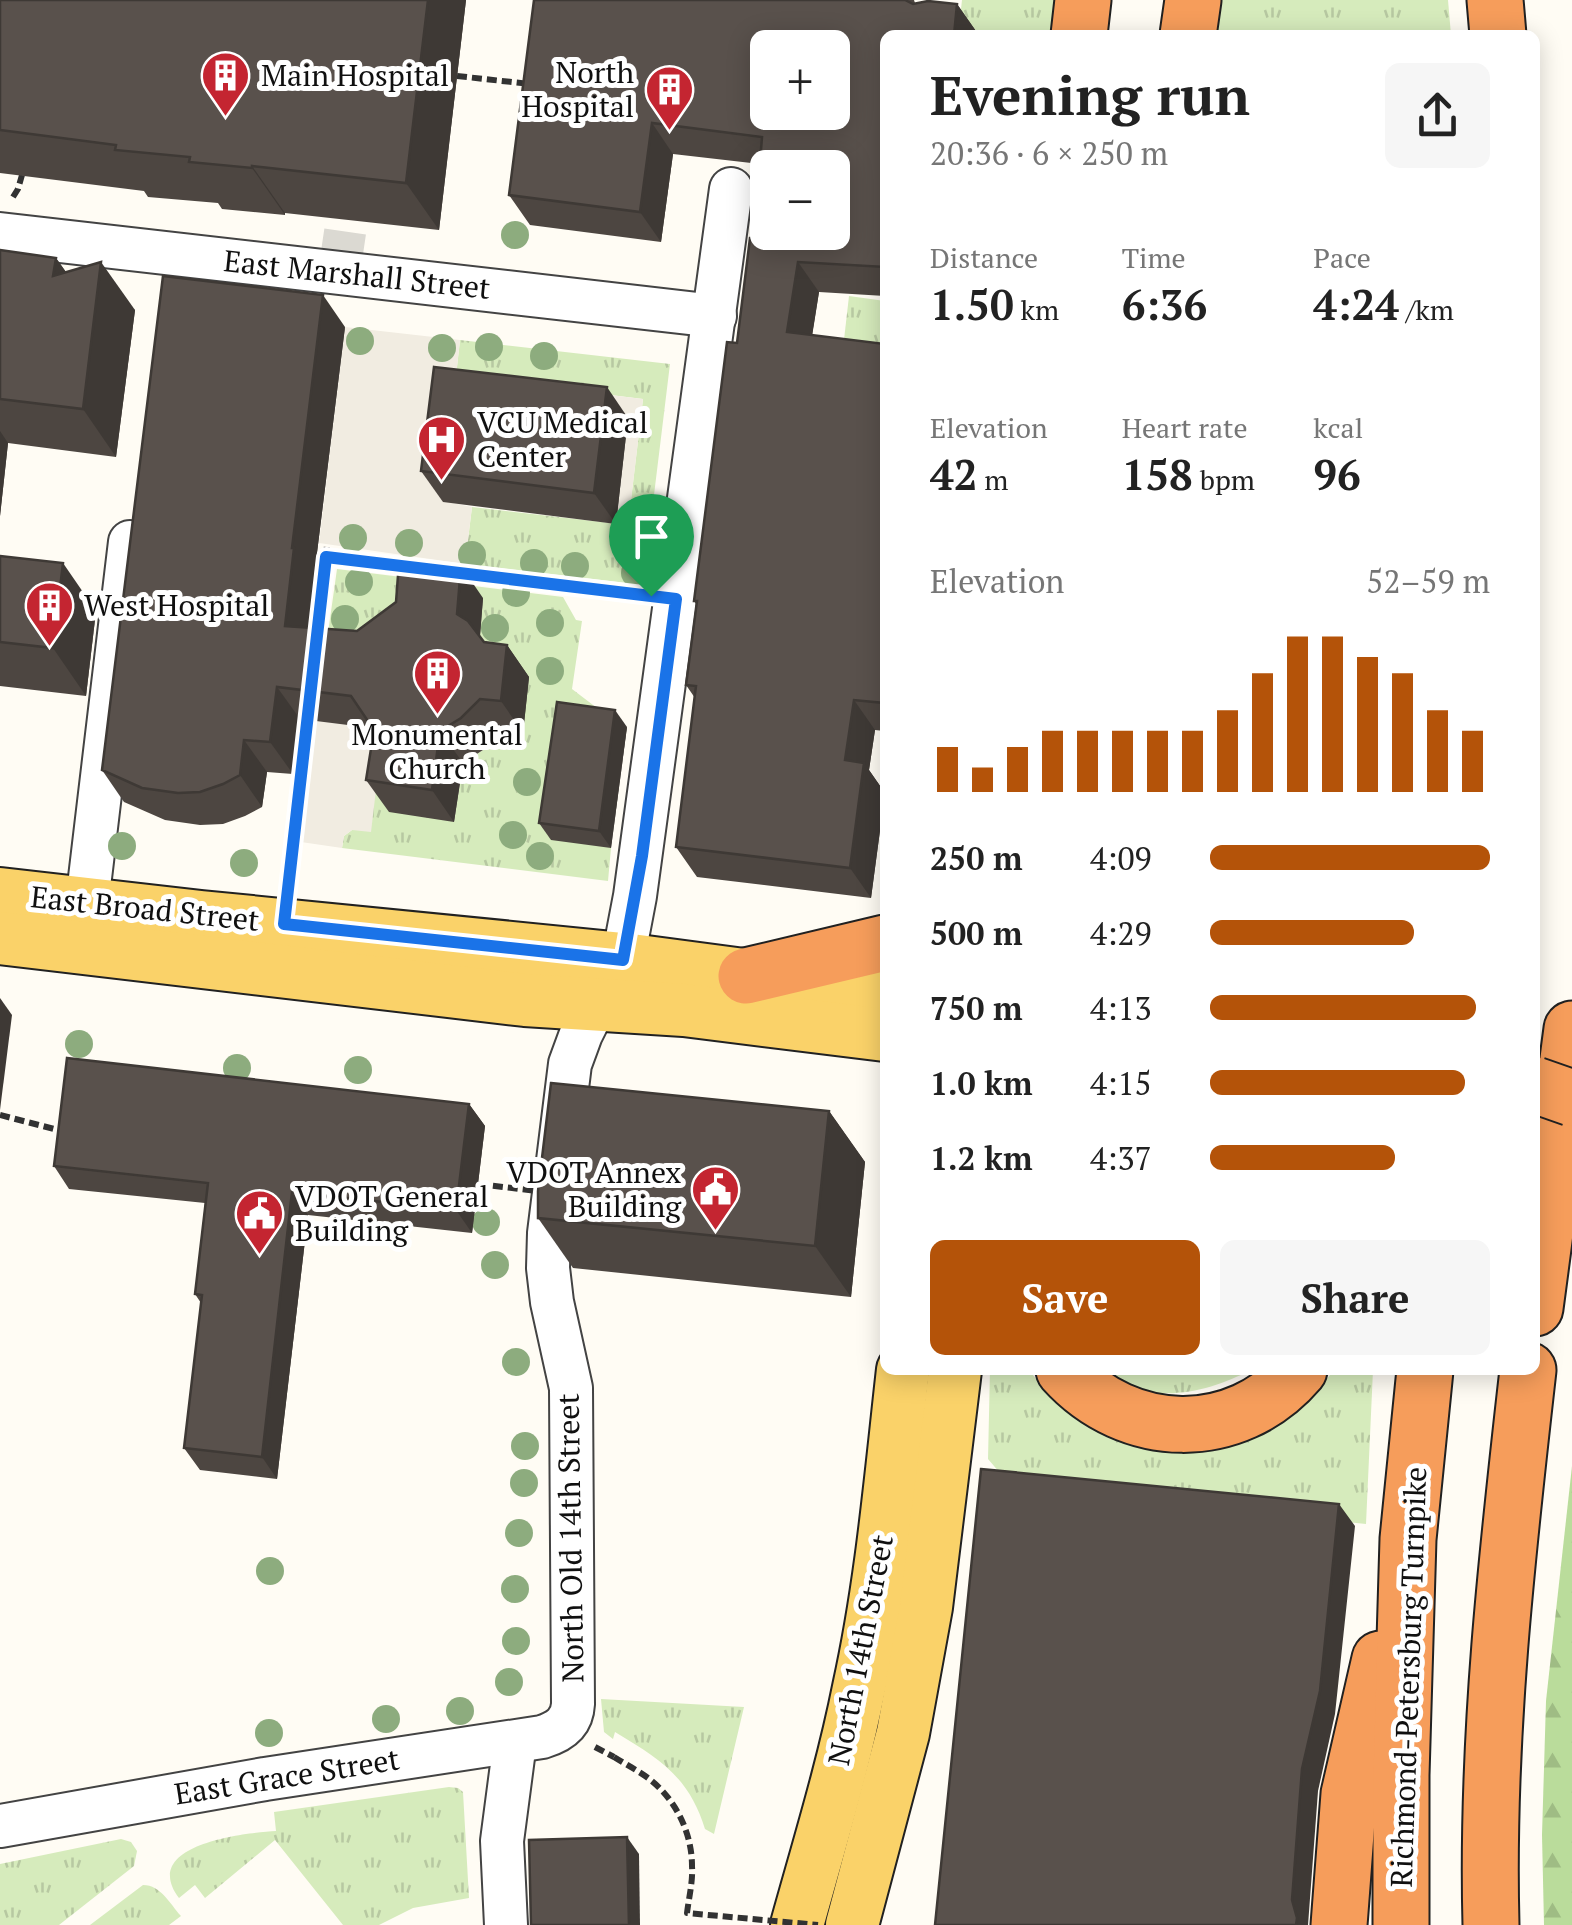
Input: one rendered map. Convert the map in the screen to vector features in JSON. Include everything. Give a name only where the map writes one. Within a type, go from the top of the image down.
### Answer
[{"type":"highway","points":[[1079,30],[1083,0]]},
{"type":"highway","points":[[1189,30],[1193,0]]},
{"type":"highway","points":[[1495,0],[1498,30]]},
{"type":"highway","points":[[746,976],[880,945]]},
{"type":"highway","points":[[1540,1270],[1572,1029]]},
{"type":"highway","points":[[1540,1087],[1572,1098]]},
{"type":"highway","points":[[1069,1375],[1100,1401],[1126,1414],[1153,1423],[1182,1425],[1214,1421],[1247,1410],[1295,1375]]},
{"type":"highway","name":"Richmond-Petersburg Turnpike","points":[[1400,1925],[1408,1539],[1424,1375]]},
{"type":"highway","points":[[1492,1925],[1495,1718],[1527,1375]]},
{"type":"highway","points":[[1339,1925],[1349,1794],[1408,1539]]},
{"type":"main road","name":"East Broad Street","points":[[0,894],[623,960],[880,993]]},
{"type":"main road","name":"East Broad Street","points":[[0,938],[525,1000],[684,1010],[880,1034]]},
{"type":"main road","name":"North 14th Street","points":[[797,1925],[850,1732],[871,1625],[902,1375]]},
{"type":"main road","name":"North 14th Street","points":[[852,1925],[902,1733],[929,1582],[954,1375]]},
{"type":"street","points":[[623,960],[642,856],[731,189]]},
{"type":"street","name":"East Marshall Street","points":[[0,234],[715,316]]},
{"type":"street","points":[[161,296],[167,254]]},
{"type":"street","points":[[88,903],[136,496]]},
{"type":"street","name":"North Old 14th Street","points":[[570,1721],[571,1388],[553,1311],[548,1250],[566,1081],[580,1034],[623,960]]},
{"type":"street","points":[[878,1576],[929,1582]]},
{"type":"street","name":"East Grace Street","points":[[0,1826],[266,1779],[515,1742],[554,1734],[570,1721]]},
{"type":"street","points":[[506,1925],[503,1827],[515,1742]]},
{"type":"path","points":[[457,76],[548,86]]},
{"type":"path","points":[[315,651],[328,544]]},
{"type":"path","points":[[326,557],[422,568]]},
{"type":"path","points":[[460,573],[676,599]]},
{"type":"path","points":[[284,924],[309,708]]},
{"type":"path","points":[[0,1115],[76,1134]]},
{"type":"path","points":[[478,1184],[562,1194]]},
{"type":"path","points":[[614,1758],[648,1778],[680,1817],[690,1840],[692,1868],[687,1912],[818,1925]]},
{"type":"green space","points":[[962,0],[1057,0],[1053,30],[959,27]]},
{"type":"green space","points":[[1220,0],[1448,0],[1451,30],[1216,30]]},
{"type":"green space","points":[[849,296],[880,300],[880,371],[841,366]]},
{"type":"green space","points":[[460,340],[670,364],[643,585],[465,564],[472,507],[628,525],[643,399],[456,376]]},
{"type":"green space","points":[[337,569],[563,597],[576,620],[582,621],[572,689],[597,708],[611,848],[608,881],[342,848],[344,836],[352,830],[378,773],[454,822],[463,763],[502,731],[318,704]]},
{"type":"green space","points":[[990,1375],[1033,1375],[1050,1397],[1080,1420],[1114,1437],[1250,1438],[1306,1405],[1330,1375],[1373,1375],[1366,1524],[1012,1487],[988,1459]]},
{"type":"green space","points":[[1112,1375],[1239,1375],[1178,1393],[1132,1387]]},
{"type":"green space","points":[[1572,1466],[1572,1925],[1544,1925],[1546,1701]]},
{"type":"green space","points":[[601,1699],[744,1707],[714,1834],[705,1829],[691,1796],[671,1771],[615,1732],[613,1739],[604,1732]]},
{"type":"green space","points":[[449,1787],[463,1792],[469,1898],[413,1908],[379,1925],[343,1925],[275,1840],[205,1898],[195,1885],[179,1898],[170,1880],[173,1865],[200,1845],[276,1831],[274,1812]]},
{"type":"green space","points":[[121,1839],[131,1842],[137,1851],[134,1866],[59,1925],[0,1925],[0,1864]]},
{"type":"green space","points":[[143,1885],[160,1892],[181,1916],[169,1925],[90,1925]]},
{"type":"shaded area","points":[[345,327],[460,340],[456,376],[643,399],[628,526],[616,524],[628,418],[443,501],[472,507],[465,564],[319,543]]},
{"type":"shaded area","points":[[318,704],[348,725],[373,728],[396,762],[378,773],[371,832],[352,830],[344,836],[342,848],[301,842]]},
{"type":"building","name":"Main Hospital","points":[[0,0],[428,0],[406,183],[189,162],[190,157],[115,150],[116,145],[0,130]]},
{"type":"building","points":[[534,0],[905,0],[913,4],[957,4],[954,30],[880,30],[880,267],[798,262],[787,332],[880,343],[880,703],[854,700],[845,760],[864,763],[850,868],[676,847],[696,686],[686,685],[694,601],[727,342],[737,343],[750,238],[750,250],[850,250],[850,150],[761,150],[762,137],[652,123],[640,212],[509,195]]},
{"type":"building","points":[[0,250],[56,258],[53,276],[101,262],[83,409],[0,399]]},
{"type":"building","points":[[163,276],[323,295],[285,626],[357,631],[396,602],[399,562],[461,566],[457,614],[468,621],[484,642],[507,645],[501,701],[480,699],[440,731],[432,790],[366,780],[374,730],[351,696],[277,687],[270,742],[244,740],[240,775],[223,784],[200,792],[178,793],[142,788],[102,770]]},
{"type":"building","points":[[434,367],[607,387],[594,493],[421,471]]},
{"type":"building","points":[[0,556],[63,563],[53,648],[0,642]]},
{"type":"building","points":[[557,702],[615,710],[599,831],[539,823]]},
{"type":"building","name":"VDOT General Building","points":[[67,1058],[469,1104],[456,1210],[292,1192],[262,1457],[184,1448],[202,1295],[195,1294],[208,1183],[54,1166]]},
{"type":"building","points":[[551,1083],[829,1111],[815,1246],[538,1218]]},
{"type":"building","points":[[981,1469],[1339,1504],[1320,1691],[1302,1769],[1292,1900],[1296,1925],[935,1925]]},
{"type":"building","points":[[627,1837],[629,1925],[531,1925],[529,1840]]},
{"type":"tunnel","points":[[339,273],[355,165]]},
{"type":"place","name":"Main Hospital","points":[[226,118]]},
{"type":"place","name":"North Hospital","points":[[669,132]]},
{"type":"place","name":"VCU Medical Center","points":[[442,482]]},
{"type":"place","name":"West Hospital","points":[[49,648]]},
{"type":"place","name":"Monumental Church","points":[[437,716]]},
{"type":"place","name":"VDOT Annex Building","points":[[716,1232]]},
{"type":"place","name":"VDOT General Building","points":[[260,1256]]},
{"type":"route","points":[[326,557],[651,596],[676,599],[642,856],[623,960],[284,924],[326,557]]}]
